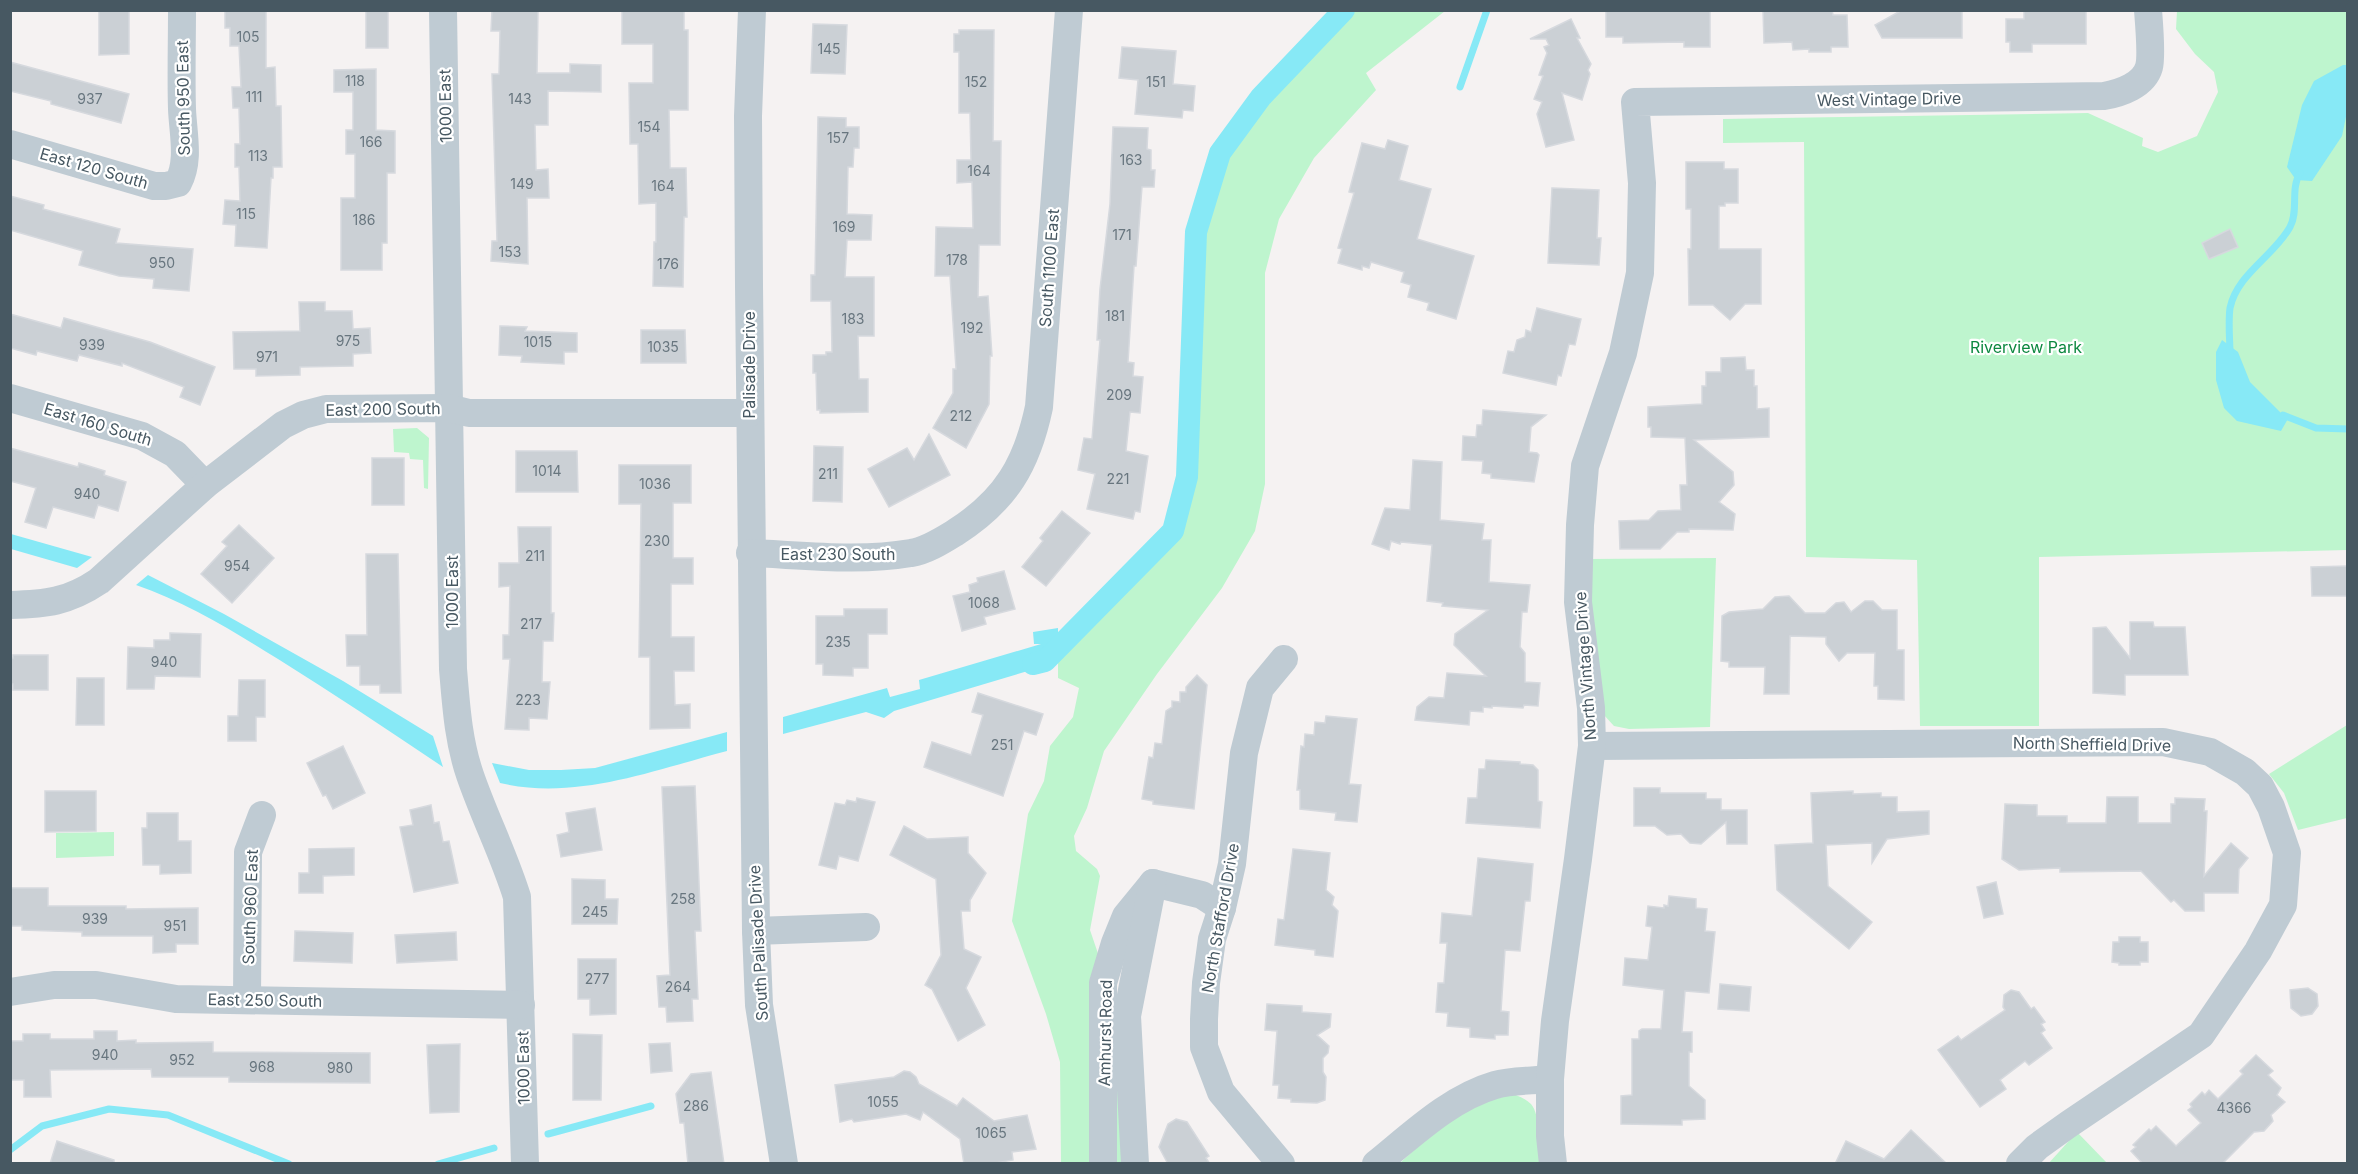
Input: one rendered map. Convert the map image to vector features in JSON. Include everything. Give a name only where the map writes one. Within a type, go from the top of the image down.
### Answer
[{"type":"street","name":"South 950 East","points":[[178,183],[183,174],[185,160],[182,110],[182,10]]},
{"type":"street","name":"1000 East","points":[[443,10],[453,669],[458,727],[469,773],[504,858],[517,897],[525,1164]]},
{"type":"street","name":"Palisade Drive","points":[[752,10],[748,116],[752,720]]},
{"type":"street","name":"South 1100 East","points":[[985,510],[1001,496],[1025,458],[1039,407],[1069,10]]},
{"type":"street","name":"West Vintage Drive","points":[[1635,102],[2104,96],[2123,92],[2138,82],[2149,67],[2148,10]]},
{"type":"street","name":"North Vintage Drive","points":[[1553,1164],[1550,1136],[1550,1079],[1555,1020],[1592,746],[1591,708],[1578,602],[1580,525],[1586,466],[1623,353],[1640,273],[1642,183],[1635,102]]},
{"type":"street","name":"East 120 South","points":[[10,144],[154,186],[178,183]]},
{"type":"street","name":"East 160 South","points":[[10,398],[141,436],[175,454],[205,485]]},
{"type":"street","name":"East 200 South","points":[[10,605],[46,604],[66,599],[85,590],[99,581],[205,485],[283,425],[303,415],[326,409],[449,408],[469,413],[749,413]]},
{"type":"street","name":"East 230 South","points":[[750,553],[868,557],[913,553],[944,539],[985,510]]},
{"type":"street","name":"North Stafford Drive","points":[[1281,1164],[1221,1092],[1204,1047],[1206,983],[1212,939],[1232,864],[1244,753],[1260,688],[1284,659]]},
{"type":"street","name":"South Palisade Drive","points":[[752,720],[759,1005],[784,1164]]},
{"type":"street","name":"North Sheffield Drive","points":[[1592,746],[2163,742],[2210,752],[2246,772],[2260,786],[2271,807],[2287,853],[2283,905],[2258,951],[2201,1035],[2069,1124],[2037,1147],[2020,1164]]},
{"type":"street","name":"South 960 East","points":[[247,1000],[248,852],[262,815]]},
{"type":"street","points":[[1135,1164],[1127,1016],[1153,883],[1202,895],[1222,908]]},
{"type":"street","name":"Amhurst Road","points":[[1103,1164],[1103,983],[1126,916],[1153,883]]},
{"type":"street","points":[[756,931],[866,927]]},
{"type":"street","name":"East 250 South","points":[[10,992],[54,985],[96,985],[176,999],[521,1005]]},
{"type":"street","points":[[1376,1164],[1451,1106],[1470,1095],[1496,1084],[1550,1079]]},
{"type":"green space","points":[[1351,11],[1445,11],[1366,73],[1376,90],[1314,158],[1279,219],[1265,273],[1265,484],[1255,531],[1222,588],[1157,674],[1104,751],[1087,808],[1074,836],[1076,851],[1097,869],[1100,876],[1090,930],[1124,1030],[1127,1163],[1061,1163],[1060,1062],[1046,1014],[1012,921],[1028,814],[1044,781],[1050,746],[1073,717],[1079,688],[1058,678],[1058,657],[1164,549],[1187,502],[1202,234],[1223,162],[1249,121]]},
{"type":"green space","name":"Riverview Park","points":[[2177,11],[2347,11],[2347,550],[2039,557],[2039,726],[1920,726],[1917,560],[1806,557],[1804,142],[1723,143],[1723,119],[2088,113],[2143,138],[2142,146],[2158,152],[2197,136],[2218,92],[2214,72],[2195,54],[2176,29]]},
{"type":"green space","points":[[417,428],[429,438],[428,489],[424,488],[423,460],[410,459],[409,453],[394,452],[393,429]]},
{"type":"green space","points":[[1716,558],[1710,727],[1629,729],[1614,726],[1604,715],[1588,587],[1590,559]]},
{"type":"green space","points":[[2347,725],[2347,818],[2298,830],[2284,793],[2269,774]]},
{"type":"green space","points":[[114,832],[114,856],[56,858],[56,833]]},
{"type":"green space","points":[[1505,1092],[1525,1099],[1534,1109],[1543,1163],[1399,1164],[1459,1108]]},
{"type":"green space","points":[[2077,1132],[2107,1163],[2048,1164]]},
{"type":"water","points":[[2347,65],[2347,112],[2342,136],[2312,181],[2296,180],[2287,167],[2302,105],[2314,81]]},
{"type":"water","points":[[2222,340],[2238,352],[2250,382],[2282,414],[2289,417],[2281,431],[2237,421],[2224,408],[2216,380],[2216,352]]},
{"type":"water","points":[[10,534],[92,557],[77,568],[11,549]]},
{"type":"water","points":[[148,575],[224,614],[343,681],[433,736],[443,767],[244,638],[191,609],[136,585]]},
{"type":"water","points":[[1058,628],[1058,657],[1038,668],[894,711],[884,718],[866,712],[783,734],[783,717],[887,688],[890,697],[920,689],[919,680],[1041,644],[1034,644],[1033,632]]},
{"type":"water","points":[[727,732],[727,751],[615,781],[586,786],[529,788],[500,783],[492,763],[529,770],[595,768]]},
{"type":"building","points":[[99,10],[129,10],[129,54],[99,55]]},
{"type":"building","points":[[225,10],[266,10],[266,68],[275,67],[276,106],[281,106],[282,167],[273,167],[267,248],[235,246],[236,225],[223,224],[225,200],[240,201],[239,167],[235,167],[235,144],[240,144],[239,108],[233,108],[232,87],[241,87],[239,46],[230,46],[230,28],[225,28]]},
{"type":"building","points":[[366,10],[388,10],[388,48],[366,48]]},
{"type":"building","points":[[492,10],[538,10],[537,73],[570,73],[570,64],[601,65],[601,92],[548,91],[548,125],[535,125],[536,170],[548,169],[549,198],[527,198],[528,264],[491,261],[492,241],[497,241],[492,74],[499,74],[500,31],[491,31]]},
{"type":"building","points":[[1606,10],[1710,10],[1710,47],[1684,47],[1684,42],[1623,43],[1623,37],[1606,37]]},
{"type":"building","points":[[1763,10],[1832,10],[1833,15],[1847,15],[1848,47],[1831,47],[1831,52],[1809,52],[1809,49],[1793,50],[1792,42],[1764,43]]},
{"type":"building","points":[[1902,10],[1962,10],[1962,38],[1882,38],[1875,25]]},
{"type":"building","points":[[2024,10],[2086,10],[2086,44],[2032,44],[2032,52],[2010,52],[2010,42],[2006,42],[2006,19],[2024,19]]},
{"type":"building","points":[[622,11],[684,11],[684,30],[688,30],[688,110],[669,110],[670,168],[686,168],[687,217],[684,217],[683,287],[653,286],[656,203],[639,204],[638,144],[630,144],[629,83],[653,83],[653,44],[622,44]]},
{"type":"building","points":[[1571,19],[1580,38],[1577,38],[1591,64],[1588,70],[1590,74],[1582,100],[1562,93],[1574,140],[1546,147],[1537,114],[1542,102],[1534,99],[1543,76],[1539,75],[1547,53],[1544,47],[1549,45],[1546,39],[1530,39]]},
{"type":"building","points":[[813,24],[847,25],[845,74],[811,73]]},
{"type":"building","points":[[959,30],[994,30],[993,141],[1001,141],[1000,245],[979,245],[978,297],[988,296],[992,356],[990,356],[989,404],[966,448],[933,428],[953,393],[953,369],[956,369],[950,276],[935,276],[936,227],[973,228],[972,182],[957,183],[957,160],[971,160],[970,113],[959,113],[959,52],[954,52],[954,34],[959,34]]},
{"type":"building","points":[[1122,47],[1176,51],[1173,84],[1195,86],[1193,111],[1183,110],[1182,118],[1135,114],[1138,80],[1119,78]]},
{"type":"building","points":[[10,62],[129,94],[121,123],[10,91]]},
{"type":"building","points":[[376,69],[376,130],[395,131],[395,173],[387,173],[387,243],[382,243],[382,270],[341,270],[341,198],[355,198],[355,154],[346,154],[346,130],[353,130],[353,92],[334,92],[334,70]]},
{"type":"building","points":[[818,117],[846,118],[846,127],[859,127],[859,148],[854,148],[853,167],[848,167],[847,214],[872,215],[871,240],[847,240],[845,277],[874,277],[874,336],[858,336],[859,379],[868,379],[868,412],[820,413],[820,410],[817,410],[813,355],[826,355],[826,352],[832,352],[831,301],[811,301],[811,275],[815,275]]},
{"type":"building","points":[[1113,127],[1148,128],[1147,149],[1151,150],[1151,170],[1155,170],[1154,187],[1142,187],[1136,266],[1134,266],[1128,362],[1134,363],[1133,376],[1143,377],[1140,413],[1130,412],[1126,451],[1148,456],[1140,512],[1135,511],[1133,519],[1087,509],[1095,474],[1078,470],[1084,438],[1092,439],[1100,340],[1097,340],[1100,289],[1110,204]]},
{"type":"building","points":[[1388,140],[1408,146],[1399,180],[1431,189],[1417,239],[1474,256],[1456,319],[1427,310],[1429,303],[1408,297],[1411,285],[1401,282],[1404,272],[1371,262],[1369,268],[1362,266],[1362,270],[1338,263],[1342,249],[1338,248],[1354,193],[1349,192],[1362,143],[1385,149]]},
{"type":"building","points":[[1686,162],[1724,162],[1724,169],[1738,169],[1738,203],[1725,203],[1725,206],[1719,206],[1719,249],[1761,249],[1761,304],[1745,304],[1730,320],[1713,305],[1689,305],[1688,249],[1691,249],[1691,209],[1686,209]]},
{"type":"building","points":[[1552,188],[1599,190],[1597,238],[1601,238],[1599,265],[1548,263]]},
{"type":"building","points":[[10,196],[44,205],[43,209],[120,229],[116,243],[193,249],[189,291],[153,288],[154,279],[119,276],[79,265],[83,251],[10,230]]},
{"type":"building","points":[[2230,229],[2238,247],[2209,259],[2202,243]]},
{"type":"building","points":[[299,302],[325,302],[325,311],[352,311],[353,329],[370,328],[371,353],[353,354],[353,366],[300,367],[300,375],[256,376],[256,369],[234,369],[233,332],[300,331]]},
{"type":"building","points":[[1537,308],[1581,319],[1575,345],[1569,344],[1561,376],[1558,375],[1556,385],[1503,373],[1508,351],[1514,352],[1517,340],[1525,337],[1526,330],[1531,332]]},
{"type":"building","points":[[10,314],[61,328],[64,318],[150,342],[215,367],[200,405],[180,397],[184,387],[122,363],[122,366],[79,355],[77,361],[37,351],[36,355],[10,348]]},
{"type":"building","points":[[500,326],[527,327],[525,331],[577,333],[577,352],[564,352],[564,364],[521,362],[522,356],[499,355]]},
{"type":"building","points":[[641,330],[685,330],[686,363],[641,363]]},
{"type":"building","points":[[1745,357],[1746,370],[1754,370],[1757,409],[1769,408],[1769,437],[1694,440],[1733,472],[1734,485],[1719,502],[1735,514],[1733,530],[1689,529],[1689,532],[1677,532],[1660,549],[1620,549],[1619,521],[1649,520],[1658,511],[1681,510],[1680,485],[1687,485],[1685,438],[1651,437],[1651,427],[1648,427],[1648,407],[1702,404],[1702,386],[1706,386],[1706,372],[1721,372],[1721,358]]},
{"type":"building","points":[[1483,410],[1546,415],[1531,427],[1529,452],[1539,455],[1534,482],[1491,478],[1491,474],[1482,473],[1483,461],[1462,460],[1463,436],[1476,437],[1477,425],[1482,425]]},
{"type":"building","points":[[929,434],[950,475],[889,507],[868,469],[907,448],[914,460]]},
{"type":"building","points":[[814,446],[843,447],[842,502],[813,501]]},
{"type":"building","points":[[10,448],[78,467],[79,463],[105,471],[104,475],[126,482],[118,511],[98,505],[94,518],[53,507],[46,528],[25,522],[36,488],[10,481]]},
{"type":"building","points":[[516,451],[577,451],[578,492],[516,492]]},
{"type":"building","points":[[372,458],[404,458],[404,505],[372,505]]},
{"type":"building","points":[[1413,460],[1442,462],[1440,520],[1484,524],[1482,540],[1491,540],[1489,582],[1530,585],[1527,612],[1522,612],[1520,647],[1525,653],[1525,682],[1540,683],[1538,706],[1483,707],[1483,712],[1470,711],[1469,725],[1415,720],[1417,707],[1429,697],[1444,698],[1447,673],[1486,676],[1454,645],[1455,634],[1488,610],[1442,606],[1443,603],[1427,601],[1432,545],[1401,542],[1400,544],[1391,541],[1389,550],[1372,544],[1385,508],[1410,510]]},
{"type":"building","points":[[619,465],[691,465],[691,503],[673,503],[673,558],[693,558],[693,584],[671,584],[671,637],[694,637],[694,671],[674,671],[675,705],[690,704],[690,728],[650,729],[650,657],[639,657],[641,504],[619,504]]},
{"type":"building","points":[[1062,511],[1090,533],[1046,586],[1022,567],[1043,541],[1040,538]]},
{"type":"building","points":[[239,525],[274,558],[232,603],[201,574],[227,546],[222,542]]},
{"type":"building","points":[[518,527],[551,527],[553,641],[543,641],[542,682],[550,682],[547,719],[529,718],[529,730],[505,729],[510,659],[503,659],[503,635],[509,635],[510,586],[499,587],[499,563],[519,563]]},
{"type":"building","points":[[366,554],[398,554],[401,693],[380,693],[380,685],[360,685],[360,666],[347,666],[346,635],[367,635]]},
{"type":"building","points":[[2348,566],[2348,596],[2312,596],[2311,567]]},
{"type":"building","points":[[1004,571],[1015,609],[984,617],[986,624],[962,631],[953,596],[970,592],[969,585],[978,582],[977,578]]},
{"type":"building","points":[[1789,596],[1805,613],[1825,613],[1836,603],[1844,602],[1851,612],[1865,601],[1873,601],[1882,610],[1897,610],[1897,650],[1904,650],[1904,700],[1878,699],[1878,686],[1874,686],[1875,653],[1847,653],[1839,661],[1826,644],[1826,637],[1790,636],[1789,694],[1764,694],[1765,667],[1729,667],[1729,662],[1721,661],[1722,616],[1729,612],[1763,609],[1775,597]]},
{"type":"building","points":[[844,609],[887,609],[887,634],[868,634],[868,668],[853,668],[853,676],[823,675],[823,664],[816,664],[816,616],[844,616]]},
{"type":"building","points":[[2130,622],[2153,622],[2154,627],[2185,627],[2188,675],[2125,675],[2125,695],[2093,693],[2093,628],[2106,627],[2130,658]]},
{"type":"building","points":[[170,633],[201,634],[200,677],[155,676],[154,689],[127,689],[128,647],[154,648],[154,640],[170,640]]},
{"type":"building","points":[[13,655],[48,655],[48,690],[13,690],[13,684],[10,684],[10,658],[13,658]]},
{"type":"building","points":[[1197,675],[1207,685],[1194,809],[1153,804],[1153,801],[1142,799],[1149,757],[1153,758],[1155,743],[1162,744],[1166,711],[1172,707],[1172,701],[1180,702],[1180,692],[1186,692],[1186,687]]},
{"type":"building","points":[[77,678],[104,678],[104,725],[76,725]]},
{"type":"building","points":[[239,680],[265,680],[265,717],[256,717],[256,741],[228,741],[228,716],[238,716]]},
{"type":"building","points":[[978,693],[1043,714],[1036,735],[1024,731],[1003,796],[924,767],[932,742],[971,755],[983,715],[972,712]]},
{"type":"building","points":[[1326,716],[1357,719],[1349,784],[1361,785],[1357,822],[1335,820],[1336,813],[1300,809],[1300,790],[1297,790],[1301,746],[1304,747],[1305,734],[1314,735],[1315,722],[1325,723]]},
{"type":"building","points":[[343,746],[365,793],[333,809],[326,795],[323,796],[307,763]]},
{"type":"building","points":[[1486,760],[1520,762],[1520,764],[1533,765],[1538,770],[1538,801],[1542,802],[1540,828],[1466,823],[1468,798],[1477,798],[1479,769],[1485,769]]},
{"type":"building","points":[[695,786],[701,931],[695,931],[698,999],[692,999],[693,1021],[667,1022],[666,1007],[659,1007],[657,976],[670,975],[662,787]]},
{"type":"building","points":[[1634,788],[1660,788],[1660,793],[1706,793],[1706,799],[1721,799],[1721,810],[1747,810],[1747,844],[1727,844],[1726,822],[1701,844],[1690,843],[1681,834],[1667,835],[1655,826],[1634,826]]},
{"type":"building","points":[[45,791],[96,791],[96,831],[45,832]]},
{"type":"building","points":[[1853,791],[1853,794],[1881,793],[1881,797],[1897,797],[1897,812],[1929,811],[1929,834],[1887,839],[1872,863],[1872,843],[1826,845],[1828,886],[1872,922],[1849,949],[1777,890],[1775,845],[1813,843],[1811,793]]},
{"type":"building","points":[[2107,797],[2138,797],[2138,823],[2171,823],[2171,804],[2175,804],[2175,798],[2205,799],[2204,811],[2207,811],[2204,876],[2231,843],[2248,858],[2239,869],[2238,893],[2204,893],[2204,911],[2185,911],[2174,900],[2171,902],[2141,871],[2060,872],[2060,868],[2019,870],[2002,859],[2005,804],[2037,805],[2037,816],[2067,816],[2067,823],[2106,823]]},
{"type":"building","points":[[857,798],[875,802],[858,861],[839,856],[836,869],[819,865],[835,803],[845,805],[847,800],[856,802]]},
{"type":"building","points":[[431,805],[434,823],[439,822],[443,842],[449,841],[458,883],[414,892],[400,827],[413,825],[410,810]]},
{"type":"building","points":[[595,808],[602,850],[561,857],[557,835],[569,832],[566,813]]},
{"type":"building","points":[[147,813],[178,813],[178,841],[191,841],[191,873],[160,874],[160,865],[143,865],[142,828],[147,828]]},
{"type":"building","points":[[904,826],[927,839],[968,837],[968,853],[986,873],[970,900],[970,911],[961,911],[964,949],[981,957],[966,988],[985,1025],[958,1041],[932,989],[925,985],[941,955],[936,879],[890,855]]},
{"type":"building","points":[[354,848],[354,875],[323,876],[323,893],[299,893],[299,873],[309,873],[309,849]]},
{"type":"building","points":[[1293,849],[1330,853],[1326,890],[1334,897],[1332,905],[1338,911],[1333,957],[1315,955],[1315,950],[1275,945],[1278,919],[1284,920]]},
{"type":"building","points":[[1478,858],[1533,864],[1530,901],[1525,901],[1520,951],[1505,950],[1501,1011],[1509,1012],[1508,1035],[1495,1035],[1495,1039],[1470,1037],[1470,1028],[1447,1026],[1448,1013],[1436,1012],[1438,983],[1444,983],[1447,943],[1440,943],[1442,913],[1472,916]]},
{"type":"building","points":[[572,879],[605,880],[605,899],[618,899],[617,924],[572,924]]},
{"type":"building","points":[[1996,882],[2003,914],[1984,918],[1977,887]]},
{"type":"building","points":[[10,888],[48,888],[48,906],[126,906],[126,909],[198,908],[198,944],[176,944],[176,952],[153,953],[153,936],[82,936],[82,932],[22,930],[22,926],[10,926]]},
{"type":"building","points":[[1669,896],[1696,899],[1696,908],[1707,909],[1705,931],[1715,932],[1709,993],[1685,991],[1682,1032],[1692,1032],[1692,1052],[1689,1052],[1689,1086],[1705,1100],[1705,1119],[1682,1120],[1682,1125],[1621,1124],[1621,1096],[1632,1095],[1632,1039],[1639,1039],[1639,1031],[1642,1029],[1661,1029],[1664,990],[1623,985],[1625,958],[1648,960],[1652,927],[1646,926],[1648,906],[1664,908],[1664,905],[1668,906]]},
{"type":"building","points":[[295,931],[353,933],[352,963],[294,961]]},
{"type":"building","points":[[456,932],[457,960],[397,963],[395,935]]},
{"type":"building","points":[[2119,937],[2140,937],[2140,942],[2148,942],[2148,962],[2140,962],[2140,965],[2119,965],[2119,963],[2112,962],[2113,942],[2119,942]]},
{"type":"building","points":[[578,959],[616,959],[616,1014],[590,1015],[590,999],[578,999]]},
{"type":"building","points":[[1720,984],[1751,987],[1749,1011],[1718,1009]]},
{"type":"building","points":[[2308,988],[2317,994],[2318,1006],[2312,1014],[2301,1016],[2291,1008],[2290,990]]},
{"type":"building","points":[[2011,990],[2019,992],[2031,1009],[2034,1007],[2045,1022],[2041,1024],[2045,1030],[2041,1033],[2052,1048],[2029,1065],[2025,1061],[2000,1080],[2006,1089],[1980,1107],[1938,1050],[1958,1036],[1961,1040],[2005,1010],[2004,995]]},
{"type":"building","points":[[1267,1004],[1302,1006],[1302,1012],[1331,1014],[1330,1027],[1317,1035],[1329,1046],[1328,1053],[1323,1058],[1323,1072],[1326,1077],[1325,1100],[1317,1103],[1291,1102],[1291,1099],[1278,1098],[1279,1085],[1273,1085],[1277,1031],[1265,1030]]},
{"type":"building","points":[[94,1031],[117,1031],[117,1041],[136,1040],[136,1043],[213,1042],[213,1052],[370,1053],[370,1083],[229,1082],[229,1077],[152,1077],[151,1069],[50,1070],[51,1097],[24,1097],[24,1080],[10,1080],[10,1041],[23,1041],[23,1034],[50,1034],[50,1039],[94,1039]]},
{"type":"building","points":[[573,1034],[602,1035],[601,1100],[573,1100]]},
{"type":"building","points":[[670,1043],[672,1071],[651,1073],[649,1044]]},
{"type":"building","points":[[460,1044],[459,1112],[430,1113],[427,1045]]},
{"type":"building","points":[[2256,1055],[2273,1071],[2268,1075],[2281,1088],[2277,1095],[2285,1102],[2271,1115],[2273,1121],[2264,1131],[2254,1132],[2222,1164],[2143,1164],[2131,1151],[2136,1147],[2133,1145],[2149,1129],[2151,1131],[2156,1126],[2176,1146],[2201,1123],[2188,1110],[2192,1107],[2190,1104],[2202,1092],[2205,1095],[2209,1090],[2218,1099],[2243,1074],[2240,1071]]},
{"type":"building","points":[[904,1071],[916,1077],[919,1084],[957,1106],[963,1098],[994,1121],[1027,1115],[1036,1149],[1012,1152],[1013,1160],[990,1164],[964,1164],[960,1139],[923,1112],[920,1120],[906,1114],[840,1122],[835,1085],[894,1077]]},
{"type":"building","points":[[711,1072],[724,1164],[688,1164],[684,1123],[680,1123],[676,1094],[691,1074]]},
{"type":"building","points":[[1176,1119],[1187,1122],[1209,1156],[1206,1158],[1210,1164],[1168,1164],[1159,1147],[1168,1124]]},
{"type":"building","points":[[1911,1130],[1947,1164],[1835,1164],[1846,1141],[1884,1159]]},
{"type":"building","points":[[57,1141],[114,1160],[114,1164],[50,1164]]},
{"type":"waterway","points":[[1033,664],[1045,661],[1173,531],[1187,477],[1196,232],[1220,153],[1261,97],[1344,10]]},
{"type":"waterway","points":[[1460,87],[1487,10]]},
{"type":"waterway","points":[[2230,355],[2229,314],[2234,296],[2248,275],[2275,247],[2290,227],[2294,214],[2295,186],[2300,173]]},
{"type":"waterway","points":[[2283,415],[2316,428],[2348,429]]},
{"type":"waterway","points":[[548,1134],[651,1106]]},
{"type":"waterway","points":[[10,1150],[42,1126],[109,1109],[168,1115],[289,1164]]},
{"type":"waterway","points":[[438,1164],[494,1148]]}]
